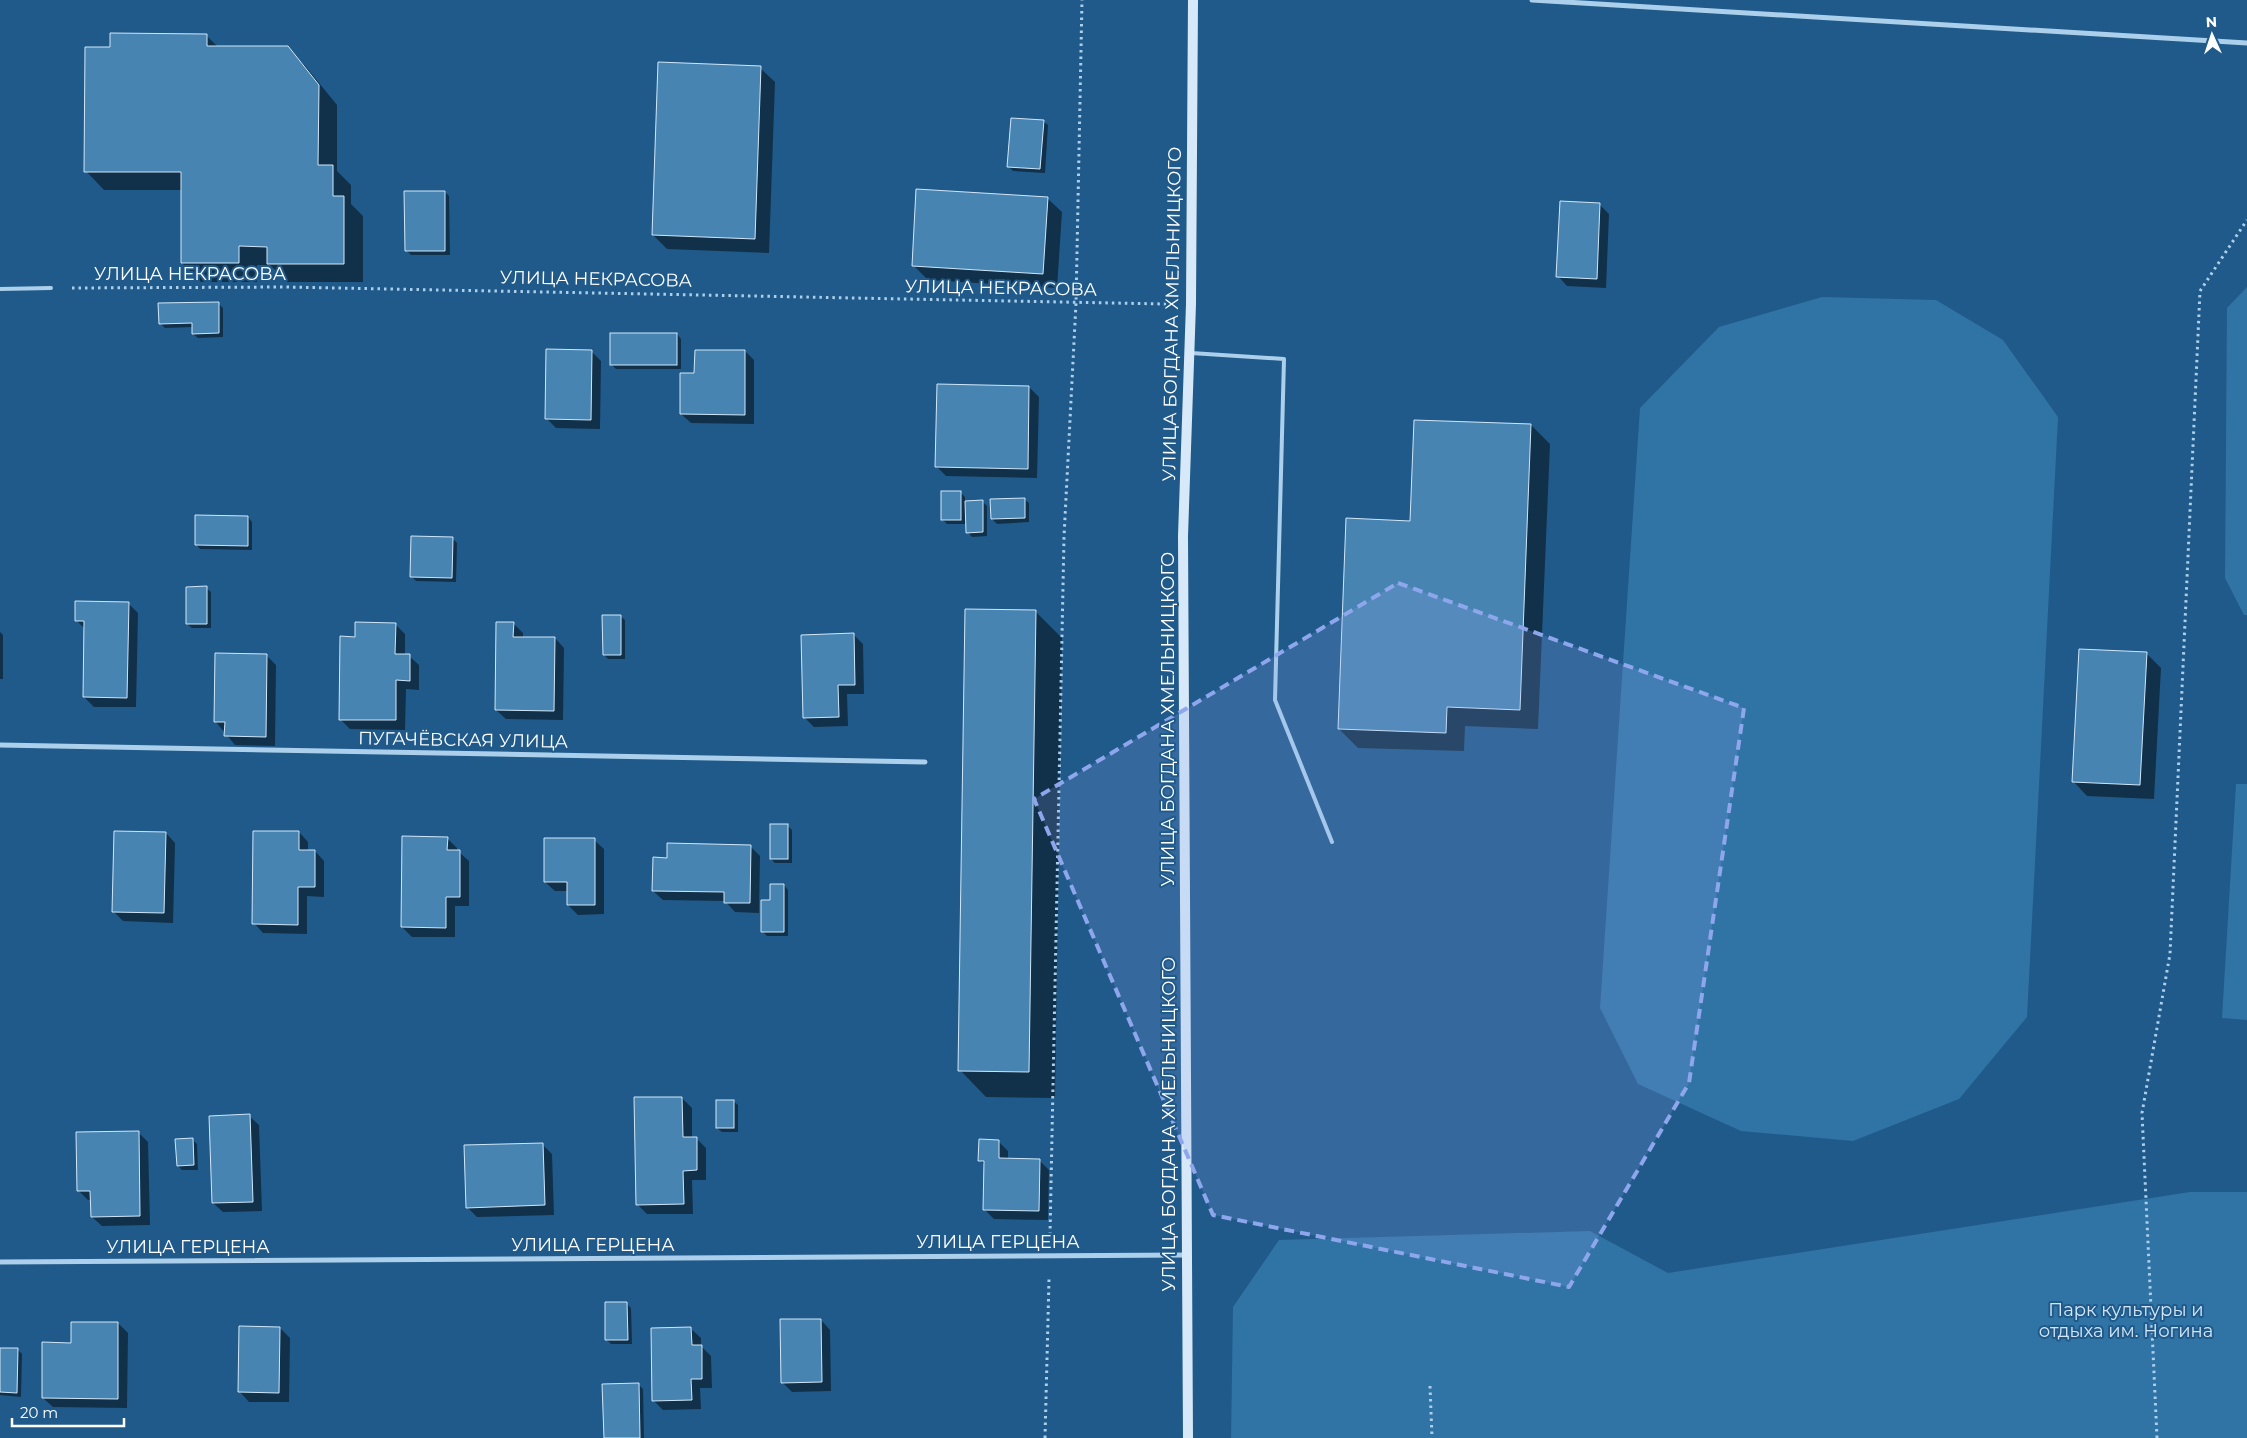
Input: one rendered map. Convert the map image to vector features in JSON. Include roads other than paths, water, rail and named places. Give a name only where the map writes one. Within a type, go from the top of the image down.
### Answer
[{"type":"street","name":"УЛИЦА БОГДАНА ХМЕЛЬНИЦКОГО","points":[[1188,1438],[1183,536],[1190,304],[1193,0]]},
{"type":"street","points":[[1532,0],[2247,44]]},
{"type":"street","name":"ПУГАЧЁВСКАЯ УЛИЦА","points":[[0,745],[925,762]]},
{"type":"street","name":"УЛИЦА ГЕРЦЕНА","points":[[0,1262],[1186,1255]]},
{"type":"lane","points":[[0,288],[51,288]]},
{"type":"lane","points":[[1188,353],[1284,360],[1275,700],[1332,842]]},
{"type":"park label","name":"Парк культуры и отдыха им. Ногина","points":[[2126,1320]]}]
